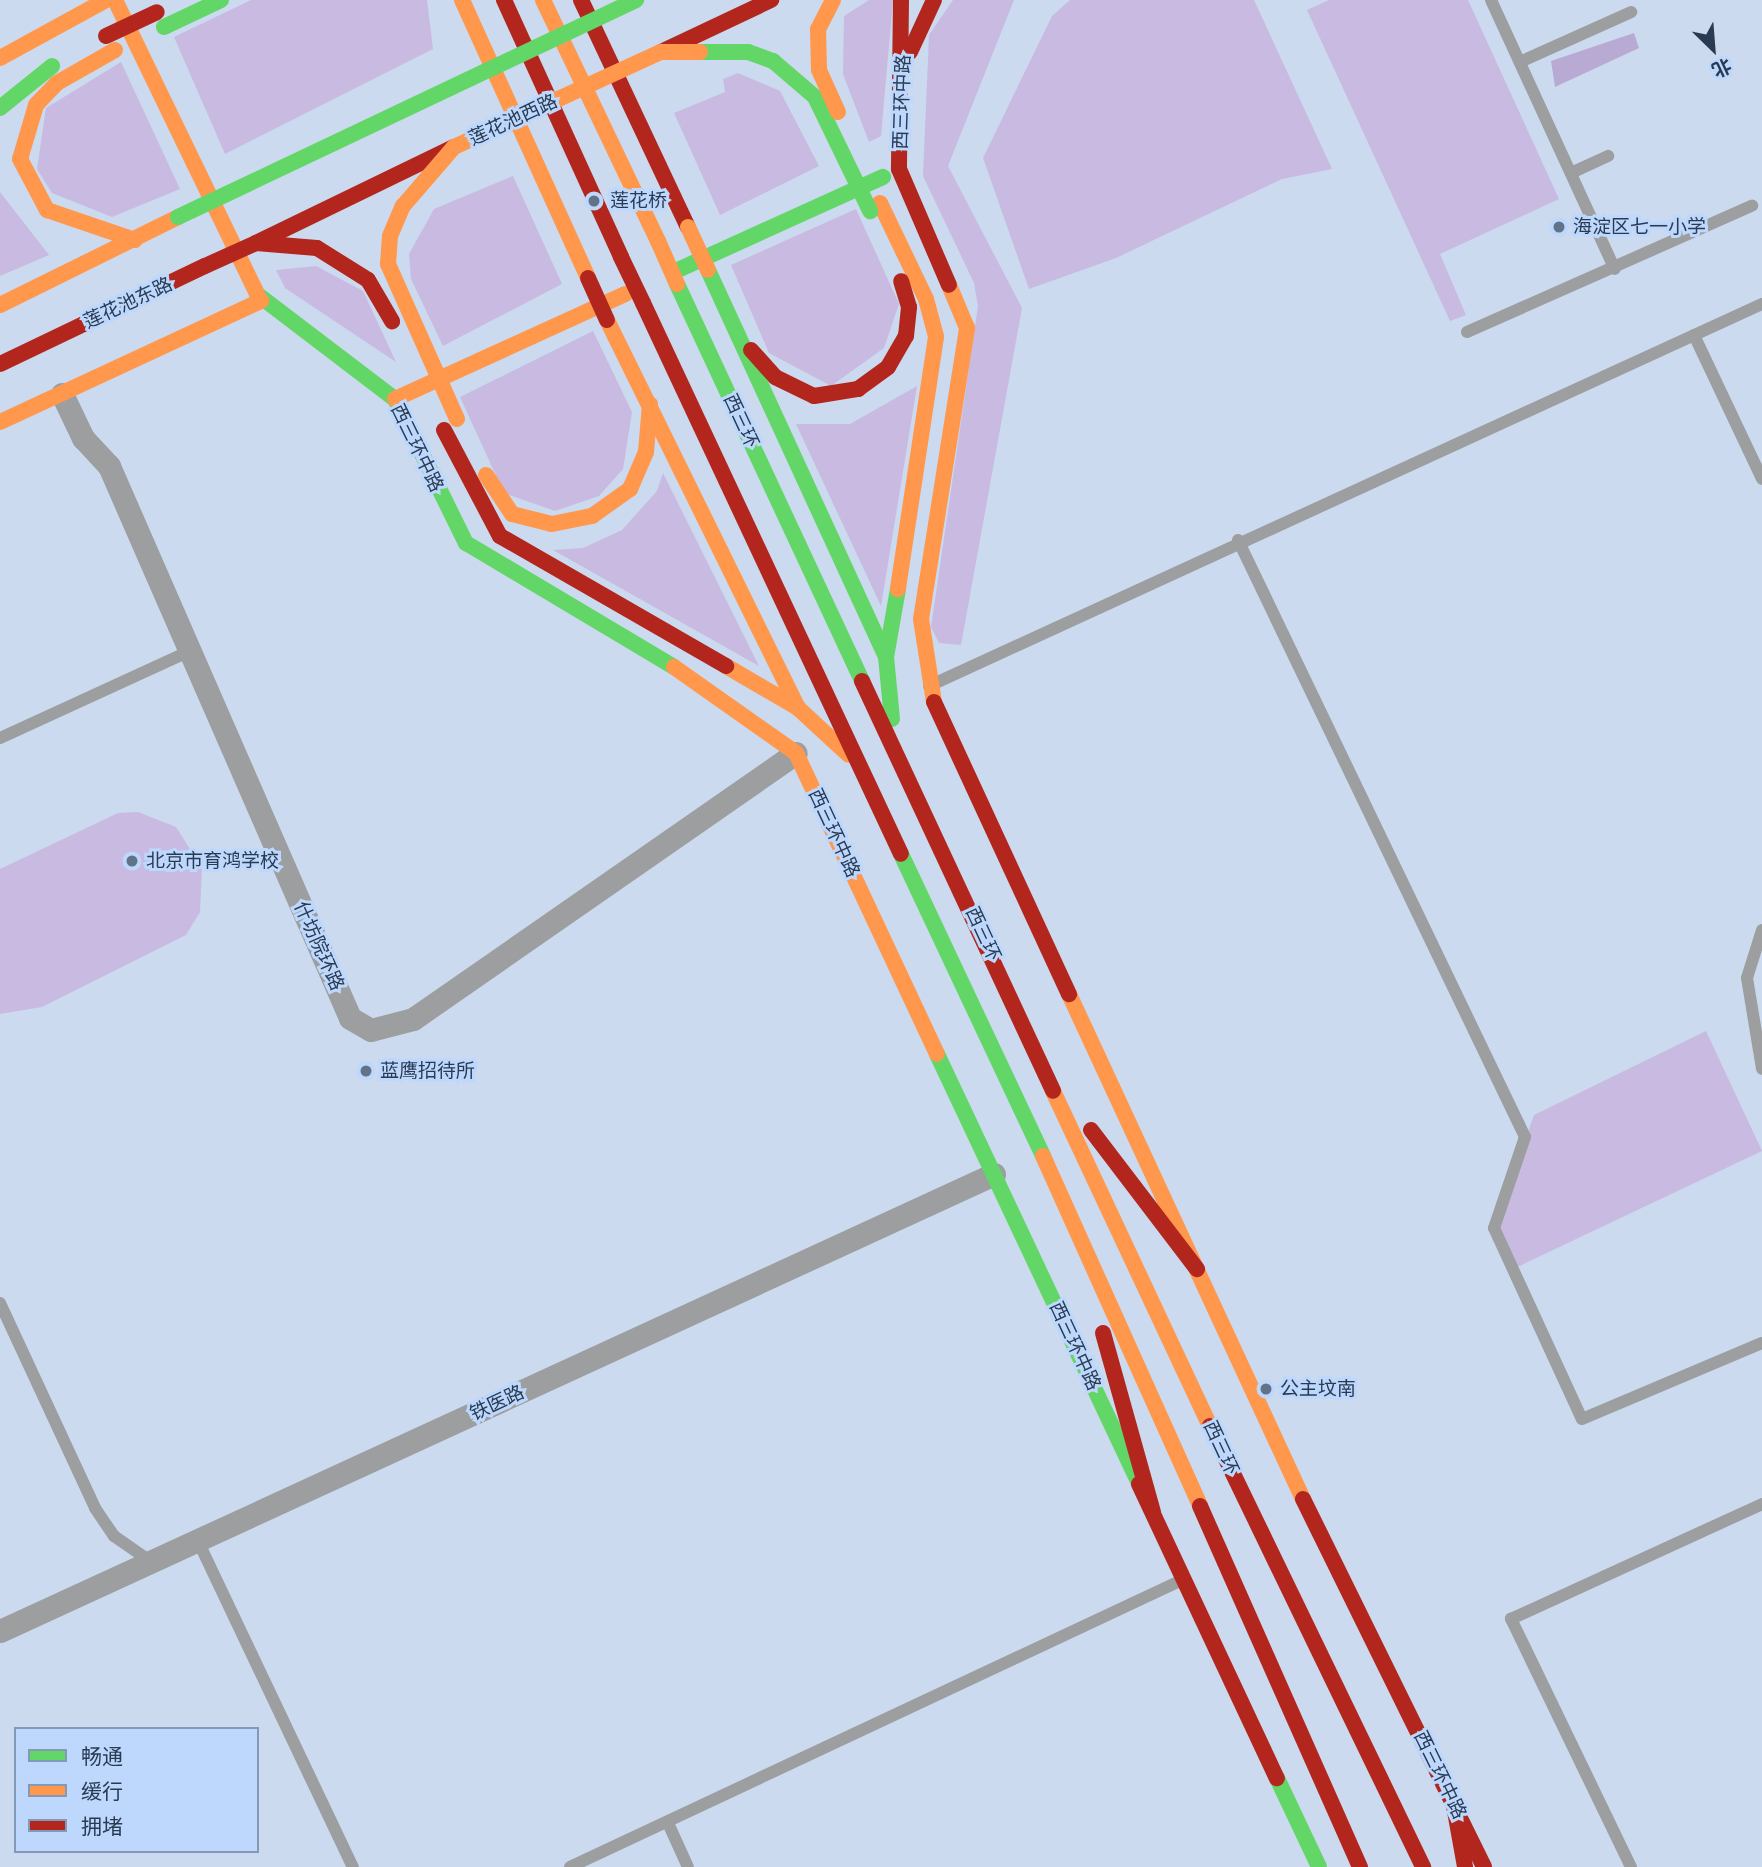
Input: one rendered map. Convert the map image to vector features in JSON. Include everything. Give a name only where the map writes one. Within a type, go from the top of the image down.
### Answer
[{"type":"main road","points":[[0,58],[106,0]]},
{"type":"main road","name":"西三环中路","points":[[115,0],[261,301],[395,398],[466,543],[727,699],[796,753],[1153,1512],[1188,1577],[1319,1867]]},
{"type":"main road","points":[[135,240],[47,210],[20,159],[36,105],[57,83],[110,43],[157,12],[182,0]]},
{"type":"main road","points":[[0,108],[21,86],[110,43],[164,27],[221,0]]},
{"type":"main road","points":[[462,0],[607,320],[798,708]]},
{"type":"main road","name":"西三环","points":[[504,0],[621,257],[1076,1226],[1360,1867]]},
{"type":"main road","name":"西三环","points":[[543,0],[1048,1072],[1293,1605],[1423,1867]]},
{"type":"main road","points":[[581,0],[886,657]]},
{"type":"main road","points":[[0,305],[178,217],[636,0]]},
{"type":"main road","name":"莲花池西路","points":[[256,243],[454,147],[771,0]]},
{"type":"main road","points":[[734,330],[775,377],[814,396],[858,389],[888,367],[906,336],[909,307],[875,207],[819,70],[818,29],[832,0]]},
{"type":"main road","name":"西三环中路","points":[[901,0],[905,64],[899,169],[967,328],[920,619],[927,687],[1330,1557],[1484,1867]]},
{"type":"main road","points":[[905,64],[934,0]]},
{"type":"main road","points":[[661,52],[748,52],[792,74],[815,97],[926,299],[936,337],[930,405],[886,657],[894,746]]},
{"type":"main road","points":[[454,147],[403,206],[390,236],[388,264],[450,425],[499,536],[798,708],[863,769]]},
{"type":"main road","points":[[395,398],[899,169]]},
{"type":"main road","points":[[256,243],[317,248],[345,260],[368,280],[404,348],[450,425],[512,514],[552,524],[592,516],[630,489],[646,452],[650,404]]},
{"type":"main road","name":"莲花池东路","points":[[0,364],[256,243]]},
{"type":"main road","points":[[0,422],[261,301]]},
{"type":"main road","points":[[1048,1072],[1197,1269]]},
{"type":"main road","points":[[1076,1226],[1153,1512]]},
{"type":"main road","points":[[1453,1800],[1465,1867]]},
{"type":"street","name":"什坊院环路","points":[[62,394],[83,438],[108,466],[350,1018],[371,1030],[413,1019],[796,753]]},
{"type":"street","name":"铁医路","points":[[0,1631],[994,1174]]},
{"type":"lane","points":[[1491,0],[1615,269]]},
{"type":"lane","points":[[1520,62],[1631,12]]},
{"type":"lane","points":[[1571,173],[1608,156]]},
{"type":"lane","points":[[1467,332],[1615,269],[1752,206]]},
{"type":"lane","points":[[927,687],[1238,540],[1762,304]]},
{"type":"lane","points":[[1694,335],[1762,480]]},
{"type":"lane","points":[[1238,540],[1525,1137],[1494,1228],[1582,1419],[1762,1343]]},
{"type":"lane","points":[[0,738],[188,652]]},
{"type":"lane","points":[[1762,930],[1747,978],[1762,1069]]},
{"type":"lane","points":[[0,1303],[95,1508],[114,1536],[150,1561]]},
{"type":"lane","points":[[1631,1867],[1511,1619],[1762,1504]]},
{"type":"lane","points":[[198,1541],[353,1867]]},
{"type":"lane","points":[[570,1867],[1188,1577]]},
{"type":"lane","points":[[668,1823],[688,1867]]},
{"type":"shaded area","points":[[251,0],[427,0],[433,49],[225,154],[174,37]]},
{"type":"shaded area","points":[[869,0],[893,0],[881,136],[869,142],[843,74],[844,16]]},
{"type":"shaded area","points":[[953,0],[1014,0],[948,166],[1022,308],[961,645],[939,643],[931,627],[978,306],[974,283],[923,176],[929,35]]},
{"type":"shaded area","points":[[1070,0],[1254,0],[1332,169],[1282,179],[1116,258],[1029,289],[983,158],[1052,16]]},
{"type":"shaded area","points":[[1329,0],[1468,0],[1559,199],[1440,254],[1466,315],[1450,321],[1307,10]]},
{"type":"shaded area","points":[[1634,33],[1639,48],[1555,87],[1551,61]]},
{"type":"shaded area","points":[[121,62],[180,189],[112,217],[52,193],[37,169],[46,108]]},
{"type":"shaded area","points":[[738,73],[780,91],[819,166],[720,215],[674,113],[725,92],[723,79]]},
{"type":"shaded area","points":[[513,176],[562,284],[443,346],[411,279],[409,254],[434,209]]},
{"type":"shaded area","points":[[0,192],[49,255],[0,276]]},
{"type":"shaded area","points":[[856,209],[899,304],[884,348],[831,386],[769,353],[731,265]]},
{"type":"shaded area","points":[[316,266],[363,291],[396,362],[285,288],[276,270]]},
{"type":"shaded area","points":[[593,331],[632,412],[623,469],[599,496],[555,511],[504,493],[460,397]]},
{"type":"shaded area","points":[[917,386],[881,606],[796,424],[850,424]]},
{"type":"shaded area","points":[[663,473],[759,666],[553,550],[583,548],[622,530],[657,491]]},
{"type":"shaded area","points":[[138,812],[176,827],[202,868],[200,912],[186,935],[42,1007],[0,1014],[0,869],[118,813]]},
{"type":"shaded area","points":[[1706,1031],[1762,1151],[1511,1270],[1494,1228],[1534,1115]]},
{"type":"traffic: fast","points":[[164,27],[221,0]]},
{"type":"traffic: fast","points":[[178,217],[636,0]]},
{"type":"traffic: fast","points":[[700,52],[748,52],[773,61],[815,97],[870,211]]},
{"type":"traffic: fast","points":[[0,108],[52,66]]},
{"type":"traffic: fast","points":[[680,269],[883,177]]},
{"type":"traffic: fast","points":[[708,270],[886,657]]},
{"type":"traffic: fast","points":[[677,284],[862,681]]},
{"type":"traffic: fast","points":[[257,294],[395,399],[466,543],[674,667]]},
{"type":"traffic: fast","points":[[892,719],[886,657],[898,589]]},
{"type":"traffic: fast","points":[[901,854],[1043,1156]]},
{"type":"traffic: fast","points":[[937,1054],[1139,1484]]},
{"type":"traffic: fast","points":[[1277,1778],[1319,1867]]},
{"type":"traffic: slow","points":[[0,58],[106,0]]},
{"type":"traffic: slow","points":[[115,0],[257,294]]},
{"type":"traffic: slow","points":[[462,0],[588,278]]},
{"type":"traffic: slow","points":[[543,0],[658,241]]},
{"type":"traffic: slow","points":[[833,0],[818,29],[819,70],[838,112]]},
{"type":"traffic: slow","points":[[115,50],[57,83],[36,105],[20,159],[47,210],[135,240]]},
{"type":"traffic: slow","points":[[457,419],[388,264],[390,236],[403,206],[454,147],[661,52],[700,52]]},
{"type":"traffic: slow","points":[[880,203],[926,299],[936,337],[898,589]]},
{"type":"traffic: slow","points":[[0,305],[178,217]]},
{"type":"traffic: slow","points":[[688,227],[708,270]]},
{"type":"traffic: slow","points":[[658,241],[677,284]]},
{"type":"traffic: slow","points":[[934,702],[921,619],[967,328],[949,285]]},
{"type":"traffic: slow","points":[[395,399],[625,294]]},
{"type":"traffic: slow","points":[[0,422],[261,301]]},
{"type":"traffic: slow","points":[[607,320],[798,708]]},
{"type":"traffic: slow","points":[[486,475],[512,514],[552,524],[592,516],[630,489],[646,452],[650,404]]},
{"type":"traffic: slow","points":[[726,666],[798,708],[849,755]]},
{"type":"traffic: slow","points":[[674,667],[796,753],[937,1054]]},
{"type":"traffic: slow","points":[[1069,994],[1303,1499]]},
{"type":"traffic: slow","points":[[1053,1091],[1210,1426]]},
{"type":"traffic: slow","points":[[1043,1156],[1200,1506]]},
{"type":"traffic: jam","points":[[504,0],[621,257]]},
{"type":"traffic: jam","points":[[581,0],[688,227]]},
{"type":"traffic: jam","points":[[661,52],[771,0]]},
{"type":"traffic: jam","points":[[901,0],[899,169],[949,285]]},
{"type":"traffic: jam","points":[[910,52],[934,0]]},
{"type":"traffic: jam","points":[[106,36],[157,12]]},
{"type":"traffic: jam","points":[[256,243],[454,147]]},
{"type":"traffic: jam","points":[[205,266],[256,243],[317,248],[368,280],[392,321]]},
{"type":"traffic: jam","points":[[621,257],[643,303]]},
{"type":"traffic: jam","points":[[0,364],[205,266]]},
{"type":"traffic: jam","points":[[588,278],[607,320]]},
{"type":"traffic: jam","points":[[751,350],[775,377],[814,396],[858,389],[888,367],[906,336],[909,307],[901,281]]},
{"type":"traffic: jam","points":[[643,303],[901,854]]},
{"type":"traffic: jam","points":[[444,430],[500,536],[726,666]]},
{"type":"traffic: jam","points":[[862,681],[1053,1091]]},
{"type":"traffic: jam","points":[[934,702],[1069,994]]},
{"type":"traffic: jam","points":[[1091,1130],[1197,1269]]},
{"type":"traffic: jam","points":[[1103,1333],[1153,1512]]},
{"type":"traffic: jam","points":[[1210,1426],[1423,1867]]},
{"type":"traffic: jam","points":[[1139,1484],[1277,1778]]},
{"type":"traffic: jam","points":[[1303,1499],[1484,1867]]},
{"type":"traffic: jam","points":[[1200,1506],[1360,1867]]},
{"type":"traffic: jam","points":[[1453,1800],[1465,1867]]},
{"type":"place","name":"莲花桥","points":[[594,201]]},
{"type":"place","name":"海淀区七一小学","points":[[1559,227]]},
{"type":"place","name":"北京市育鸿学校","points":[[132,861]]},
{"type":"place","name":"蓝鹰招待所","points":[[366,1071]]},
{"type":"place","name":"公主坟南","points":[[1266,1389]]}]
